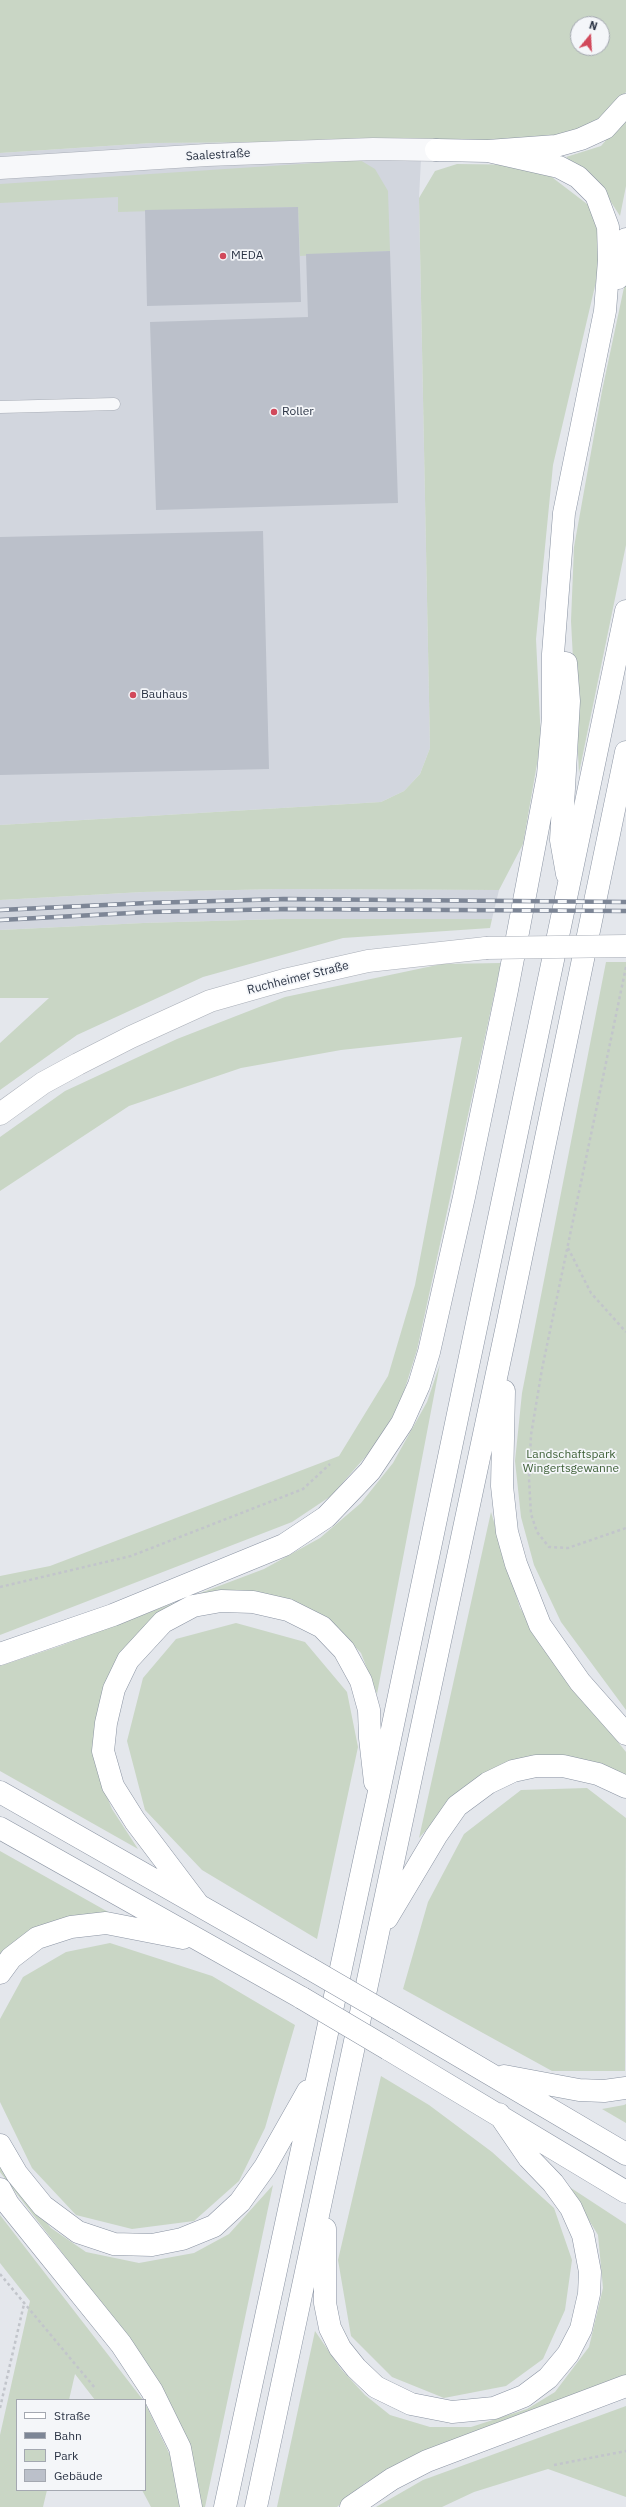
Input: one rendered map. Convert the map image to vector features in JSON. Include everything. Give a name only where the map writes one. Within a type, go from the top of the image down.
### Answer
[{"type":"main road","points":[[436,150],[488,151],[556,146],[581,139],[605,128],[626,105]]},
{"type":"main road","points":[[0,1654],[113,1615],[284,1546],[326,1517],[370,1471],[402,1423],[419,1385],[431,1345],[464,1197],[533,857],[548,775],[554,717],[552,654],[557,615],[559,562],[564,513],[605,311],[608,227],[596,195],[578,177],[560,167],[488,151]]},
{"type":"main road","points":[[605,311],[618,280],[626,239]]},
{"type":"main road","points":[[225,2507],[377,1802],[626,611]]},
{"type":"main road","points":[[557,615],[564,644],[569,701],[561,840],[569,885]]},
{"type":"main road","points":[[256,2507],[380,1929],[626,752]]},
{"type":"main road","name":"Ruchheimer Straße","points":[[0,1114],[43,1083],[131,1036],[210,1001],[284,980],[368,961],[404,955],[486,948],[626,946]]},
{"type":"main road","points":[[507,1326],[502,1486],[507,1532],[516,1564],[540,1625],[580,1682],[626,1734]]},
{"type":"main road","points":[[197,1903],[131,1815],[113,1786],[103,1751],[106,1723],[114,1689],[128,1660],[164,1622],[192,1606],[228,1601],[253,1602],[288,1610],[322,1627],[344,1650],[361,1681],[369,1710],[370,1738],[377,1802]]},
{"type":"main road","points":[[380,1929],[436,1836],[457,1806],[488,1783],[513,1771],[536,1766],[563,1766],[598,1774],[626,1787]]},
{"type":"main road","points":[[0,1792],[197,1903],[626,2154]]},
{"type":"main road","points":[[0,1828],[302,1998],[499,2114],[626,2192]]},
{"type":"main road","points":[[0,1973],[11,1958],[37,1938],[71,1927],[106,1923],[206,1943]]},
{"type":"main road","points":[[0,2145],[17,2174],[43,2206],[78,2232],[114,2244],[152,2245],[182,2239],[214,2226],[240,2202],[265,2167],[320,2070]]},
{"type":"main road","points":[[488,2072],[579,2090],[604,2091],[626,2088]]},
{"type":"main road","points":[[325,2185],[325,2303],[334,2335],[340,2348],[356,2368],[376,2387],[411,2404],[452,2412],[494,2408],[524,2396],[548,2378],[568,2354],[581,2329],[589,2294],[590,2272],[583,2235],[570,2208],[553,2184],[529,2158],[499,2114]]},
{"type":"main road","points":[[0,2189],[8,2204],[121,2344],[152,2391],[180,2448],[191,2507]]},
{"type":"main road","points":[[351,2507],[392,2479],[427,2461],[626,2386]]},
{"type":"street","name":"Saalestraße","points":[[0,168],[207,154],[372,149],[436,150]]},
{"type":"lane","points":[[0,407],[114,404]]},
{"type":"path","points":[[626,966],[542,1369],[531,1435],[529,1479],[532,1514],[542,1541],[549,1547],[557,1549],[568,1548],[626,1528]]},
{"type":"path","points":[[568,1248],[591,1293],[626,1332]]},
{"type":"path","points":[[0,1587],[131,1556],[303,1489],[330,1464]]},
{"type":"path","points":[[0,2274],[95,2388]]},
{"type":"path","points":[[0,2408],[24,2304]]},
{"type":"path","points":[[554,2465],[626,2451]]},
{"type":"shaded area","points":[[422,140],[419,198],[430,748],[420,774],[404,791],[381,802],[0,825],[0,153],[152,143]]},
{"type":"shaded area","points":[[280,889],[499,890],[492,919],[281,919],[143,923],[0,930],[0,900],[143,892]]},
{"type":"green space","points":[[0,0],[626,0],[626,92],[595,128],[536,140],[152,143],[0,153]]},
{"type":"green space","points":[[626,117],[626,186],[620,216],[600,185],[566,157],[601,146]]},
{"type":"green space","points":[[360,160],[375,169],[388,191],[390,251],[300,256],[298,207],[118,212],[118,197],[0,203],[0,184]]},
{"type":"green space","points":[[457,164],[536,165],[591,207],[603,252],[553,465],[536,639],[541,741],[523,844],[499,890],[280,889],[143,892],[0,900],[0,825],[381,802],[404,791],[420,774],[430,748],[419,198],[435,171]]},
{"type":"green space","points":[[626,278],[626,545],[579,773],[571,621],[574,547],[602,391]]},
{"type":"green space","points":[[281,919],[492,919],[490,928],[343,938],[203,977],[77,1035],[0,1090],[0,1043],[49,998],[0,998],[0,930],[143,923]]},
{"type":"green space","name":"Landschaftspark Wingertsgewanne","points":[[606,962],[626,962],[626,1710],[561,1622],[534,1565],[521,1517],[515,1461],[522,1393]]},
{"type":"green space","points":[[501,963],[417,1350],[400,1404],[374,1447],[331,1496],[292,1522],[0,1635],[0,1576],[50,1566],[339,1456],[388,1376],[415,1285],[462,1037],[341,1050],[241,1068],[129,1106],[0,1191],[0,1137],[65,1091],[177,1039],[285,997],[442,964]]},
{"type":"green space","points":[[440,1364],[377,1694],[361,1653],[336,1627],[230,1593],[131,1644],[101,1782],[112,1809],[138,1849],[0,1771],[0,1666],[60,1646],[264,1569],[320,1538],[361,1503],[393,1463],[427,1402]]},
{"type":"green space","points":[[491,1512],[520,1608],[567,1678],[626,1752],[626,1778],[562,1758],[462,1790],[419,1838]]},
{"type":"green space","points":[[236,1623],[305,1642],[347,1692],[358,1747],[317,1939],[202,1870],[145,1810],[127,1741],[143,1678],[176,1639]]},
{"type":"green space","points":[[587,1788],[626,1818],[625,2071],[552,2071],[403,1989],[428,1902],[464,1834],[521,1790]]},
{"type":"green space","points":[[0,1851],[110,1913],[0,1961]]},
{"type":"green space","points":[[110,1943],[212,1976],[295,2025],[265,2128],[239,2181],[194,2221],[132,2229],[76,2215],[32,2168],[0,2102],[0,2019],[23,1977],[66,1952]]},
{"type":"green space","points":[[381,2076],[429,2105],[492,2152],[554,2208],[572,2260],[565,2310],[543,2359],[506,2386],[444,2398],[392,2377],[351,2336],[338,2260]]},
{"type":"green space","points":[[626,2104],[626,2123],[602,2109],[624,2105]]},
{"type":"green space","points":[[0,2161],[15,2185],[51,2228],[86,2252],[139,2263],[194,2253],[229,2234],[273,2185],[205,2507],[201,2507],[104,2307],[0,2172]]},
{"type":"green space","points":[[568,2186],[626,2224],[626,2378],[430,2449],[365,2483],[337,2507],[277,2507],[315,2331],[341,2369],[365,2395],[390,2415],[430,2427],[471,2427],[527,2409],[555,2392],[589,2347],[603,2288],[598,2235]]},
{"type":"green space","points":[[0,2215],[142,2399],[94,2399],[75,2374],[69,2399],[16,2399],[16,2491],[47,2491],[43,2507],[0,2507],[0,2435],[30,2301],[0,2263]]},
{"type":"green space","points":[[146,2405],[179,2474],[182,2507],[151,2507],[143,2491],[146,2491]]},
{"type":"green space","points":[[626,2406],[626,2497],[548,2469],[474,2492],[442,2507],[376,2507],[423,2480]]},
{"type":"building","name":"MEDA","points":[[298,207],[301,302],[147,306],[145,210]]},
{"type":"building","name":"Roller","points":[[390,251],[398,503],[156,510],[150,322],[308,317],[306,254]]},
{"type":"building","name":"Bauhaus","points":[[263,531],[269,769],[0,775],[0,537]]},
{"type":"railway","points":[[0,910],[147,903],[284,899],[626,902]]},
{"type":"railway","points":[[0,920],[150,912],[284,909],[626,911]]},
{"type":"place","name":"MEDA","points":[[223,256]]},
{"type":"place","name":"Roller","points":[[274,412]]},
{"type":"place","name":"Bauhaus","points":[[133,695]]}]
